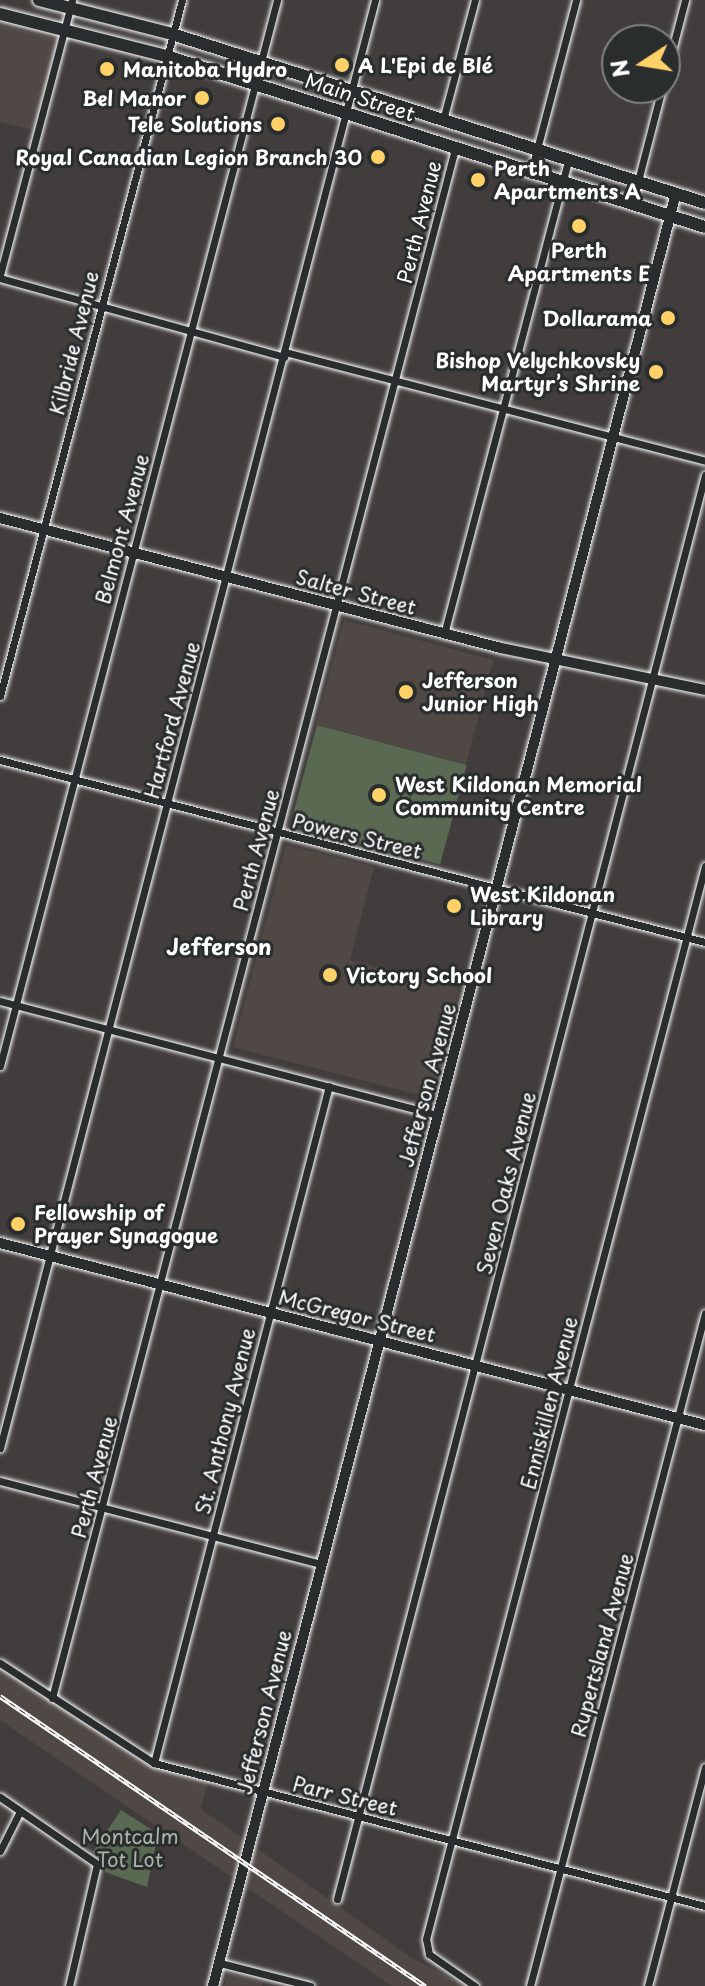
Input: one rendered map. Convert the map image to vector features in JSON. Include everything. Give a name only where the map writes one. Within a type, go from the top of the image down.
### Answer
[{"type":"main road","name":"Main Street","points":[[39,0],[71,4],[172,34],[705,203]]},
{"type":"main road","name":"Main Street","points":[[0,14],[166,56],[705,227]]},
{"type":"main road","points":[[419,137],[443,120]]},
{"type":"main road","points":[[455,149],[478,131]]},
{"type":"street","name":"Kilbride Avenue","points":[[0,696],[182,0]]},
{"type":"street","name":"Belmont Avenue","points":[[0,1066],[277,0]]},
{"type":"street","name":"Hartford Avenue","points":[[0,1448],[375,0]]},
{"type":"street","points":[[443,120],[475,0]]},
{"type":"street","points":[[531,172],[576,0]]},
{"type":"street","points":[[679,24],[685,0]]},
{"type":"street","points":[[71,4],[0,276],[191,332],[504,408],[705,461]]},
{"type":"street","points":[[632,204],[658,104]]},
{"type":"street","name":"Perth Avenue","points":[[52,1698],[455,149]]},
{"type":"street","points":[[444,634],[569,159]]},
{"type":"street","name":"Jefferson Avenue","points":[[213,1986],[676,193]]},
{"type":"street","name":"Seven Oaks Avenue","points":[[337,1899],[705,475]]},
{"type":"street","name":"Salter Street","points":[[0,518],[444,634],[705,690]]},
{"type":"street","name":"Powers Street","points":[[0,760],[705,942]]},
{"type":"street","name":"Enniskillen Avenue","points":[[475,1986],[425,1948],[705,866]]},
{"type":"street","points":[[0,1001],[438,1115]]},
{"type":"street","name":"St. Anthony Avenue","points":[[154,1763],[329,1086]]},
{"type":"street","name":"McGregor Street","points":[[0,1243],[705,1425]]},
{"type":"street","name":"Rupertsland Avenue","points":[[530,1986],[705,1313]]},
{"type":"street","points":[[0,1481],[320,1564]]},
{"type":"street","name":"Parr Street","points":[[0,1663],[154,1763],[705,1906]]},
{"type":"street","points":[[648,1986],[705,1767]]},
{"type":"street","points":[[0,1797],[91,1856],[99,1870],[69,1986]]},
{"type":"street","points":[[0,1851],[20,1811]]},
{"type":"street","points":[[220,1963],[310,1986]]},
{"type":"shaded area","points":[[0,25],[61,40],[38,131],[0,122]]},
{"type":"shaded area","name":"Jefferson Junior High","points":[[344,620],[494,660],[466,764],[316,724]]},
{"type":"shaded area","name":"Victory School","points":[[286,845],[374,867],[350,960],[459,988],[431,1098],[233,1047]]},
{"type":"shaded area","points":[[0,1663],[140,1759],[209,1777],[201,1809],[412,1958],[466,1986],[392,1986],[0,1720]]},
{"type":"shaded area","points":[[228,1973],[263,1982],[262,1986],[224,1986]]},
{"type":"green space","name":"West Kildonan Memorial Community Centre","points":[[317,725],[467,765],[440,865],[290,824]]},
{"type":"green space","name":"Montcalm Tot Lot","points":[[121,1810],[158,1834],[147,1887],[105,1872],[105,1861],[93,1852]]},
{"type":"railway","points":[[0,1696],[425,1986]]},
{"type":"place","name":"A L'Epi de Blé","points":[[342,65]]},
{"type":"place","name":"Manitoba Hydro","points":[[107,69]]},
{"type":"place","name":"Bel Manor","points":[[202,98]]},
{"type":"place","name":"Tele Solutions","points":[[278,124]]},
{"type":"place","name":"Royal Canadian Legion Branch 30","points":[[378,157]]},
{"type":"place","name":"Perth Apartments A","points":[[478,180]]},
{"type":"place","name":"Perth Apartments E","points":[[579,226]]},
{"type":"place","name":"Dollarama","points":[[668,318]]},
{"type":"place","name":"Bishop Velychkovsky Martyr’s Shrine","points":[[656,372]]},
{"type":"place","name":"Jefferson Junior High","points":[[406,692]]},
{"type":"place","name":"West Kildonan Memorial Community Centre","points":[[379,795]]},
{"type":"place","name":"West Kildonan Library","points":[[454,906]]},
{"type":"place","name":"Victory School","points":[[330,975]]},
{"type":"place","name":"Fellowship of Prayer Synagogue","points":[[18,1224]]},
{"type":"district","name":"Jefferson","points":[[219,946]]}]
